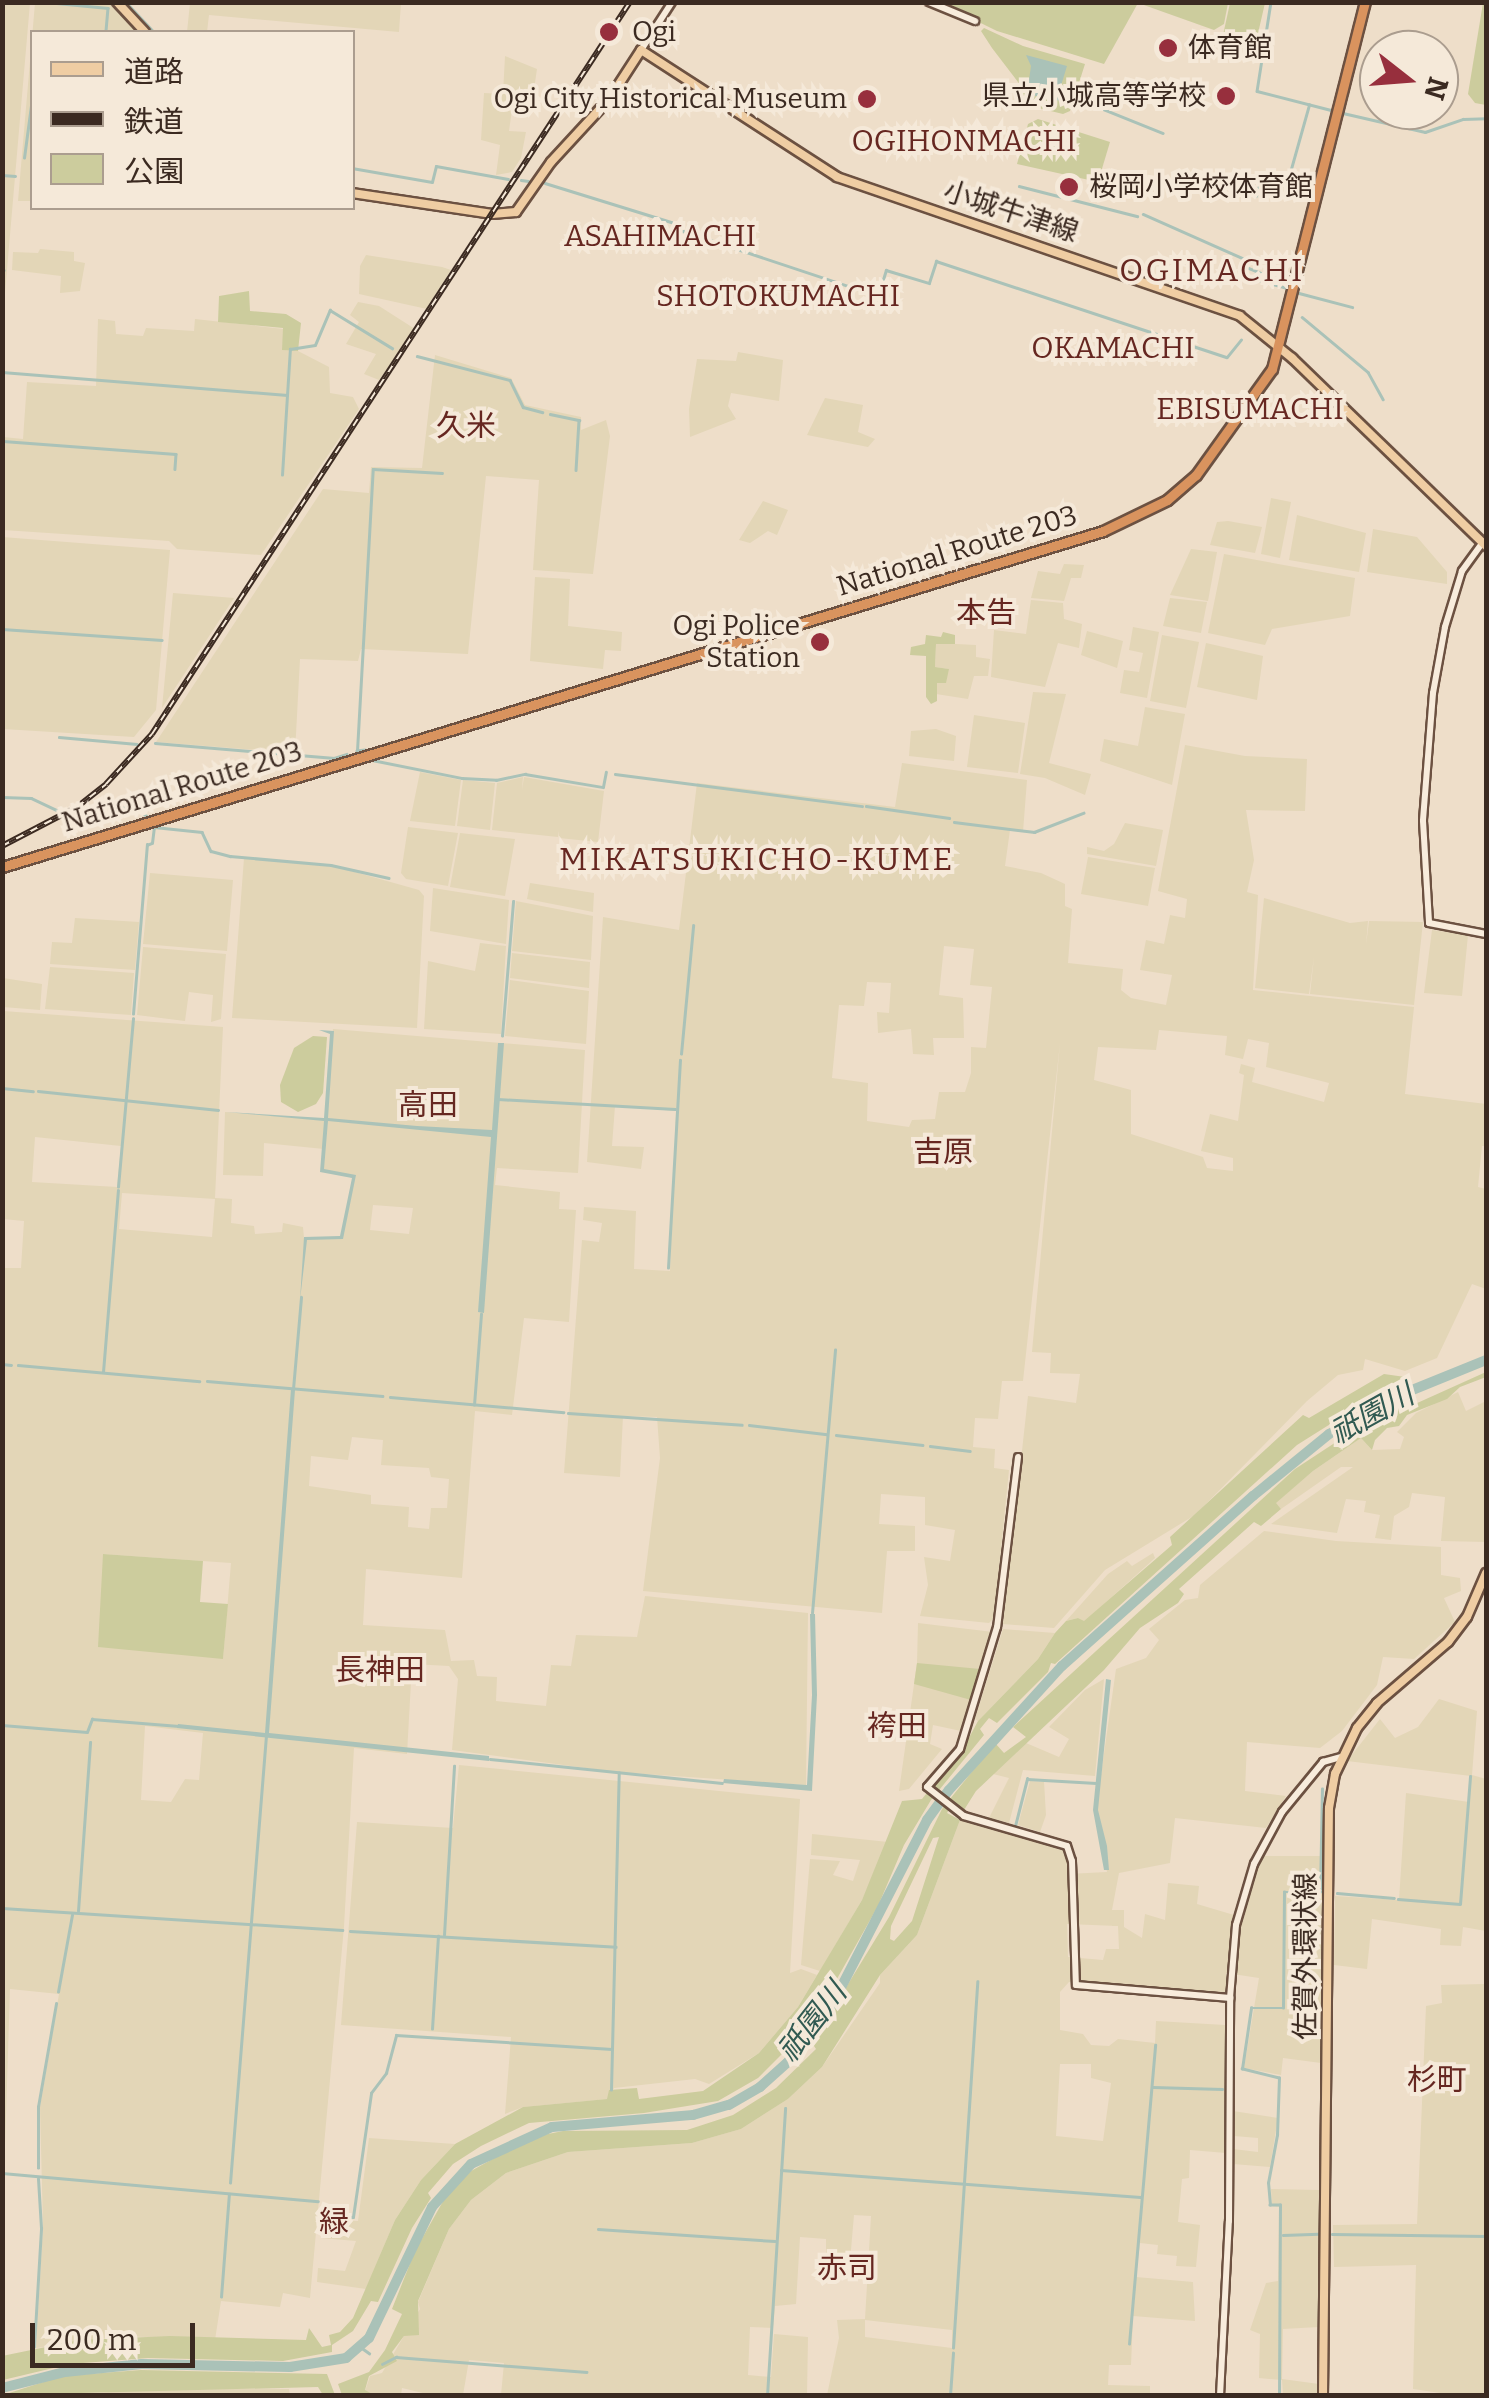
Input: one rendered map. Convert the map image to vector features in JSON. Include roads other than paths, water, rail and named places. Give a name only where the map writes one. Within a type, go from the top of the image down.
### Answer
[{"type":"highway","name":"National Route 203","points":[[2,867],[1143,516],[1196,476],[1268,378],[1280,347],[1365,2]]},
{"type":"main road","points":[[117,2],[143,30]]},
{"type":"main road","points":[[355,193],[511,214],[610,98],[641,50]]},
{"type":"main road","name":"小城牛津線","points":[[641,50],[837,177],[1206,301],[1240,316],[1280,347]]},
{"type":"main road","points":[[1280,347],[1485,544]]},
{"type":"main road","name":"佐賀外環状線","points":[[1323,2396],[1329,1808],[1341,1757],[1377,1703],[1448,1642],[1467,1617],[1486,1573]]},
{"type":"street","points":[[641,50],[672,2]]},
{"type":"street","points":[[930,2],[974,21]]},
{"type":"street","points":[[1485,544],[1462,571],[1445,627],[1434,681],[1424,821],[1429,923],[1486,934]]},
{"type":"street","points":[[1018,1457],[997,1627],[960,1748],[930,1780],[929,1790],[956,1811],[1066,1846],[1072,1862],[1076,1984],[1230,1998]]},
{"type":"street","points":[[1220,2396],[1229,2212],[1230,1998],[1236,1925],[1254,1864],[1298,1788],[1323,1762],[1341,1757]]},
{"type":"waterway","points":[[46,2],[108,8],[106,30]]},
{"type":"waterway","points":[[126,2],[152,30]]},
{"type":"waterway","points":[[1271,2],[1257,91],[1331,110]]},
{"type":"waterway","points":[[1068,95],[1163,133]]},
{"type":"waterway","points":[[1256,196],[1262,175],[1289,176],[1309,105]]},
{"type":"waterway","points":[[24,158],[30,113]]},
{"type":"waterway","points":[[1343,113],[1425,132],[1463,119],[1486,118]]},
{"type":"waterway","points":[[355,169],[432,182],[436,166],[508,179]]},
{"type":"waterway","points":[[2,175],[15,176]]},
{"type":"waterway","points":[[521,180],[528,181]]},
{"type":"waterway","points":[[545,183],[674,223]]},
{"type":"waterway","points":[[1019,186],[1137,216]]},
{"type":"waterway","points":[[1143,214],[1249,261],[1246,267],[1261,273],[1259,280],[1287,288]]},
{"type":"waterway","points":[[680,230],[878,296],[886,270],[929,283],[936,261],[1227,357],[1241,340]]},
{"type":"waterway","points":[[1299,293],[1352,307]]},
{"type":"waterway","points":[[282,475],[290,349],[315,345],[330,310],[392,348]]},
{"type":"waterway","points":[[1302,317],[1368,372],[1383,399]]},
{"type":"waterway","points":[[417,356],[510,380],[523,407],[542,412]]},
{"type":"waterway","points":[[2,372],[287,395]]},
{"type":"waterway","points":[[550,414],[579,420],[576,470]]},
{"type":"waterway","points":[[3,441],[176,454],[175,469]]},
{"type":"waterway","points":[[365,750],[357,751],[373,469],[442,473]]},
{"type":"waterway","points":[[2,629],[162,640]]},
{"type":"waterway","points":[[59,737],[137,744]]},
{"type":"waterway","points":[[155,743],[334,758],[346,754]]},
{"type":"waterway","points":[[372,760],[462,778],[496,780],[525,774],[603,787],[606,772]]},
{"type":"waterway","points":[[615,774],[862,806]]},
{"type":"waterway","points":[[2,797],[31,798],[59,811]]},
{"type":"waterway","points":[[70,816],[109,806],[138,809],[148,817]]},
{"type":"waterway","points":[[866,806],[949,818]]},
{"type":"waterway","points":[[954,822],[1034,832],[1083,813]]},
{"type":"waterway","points":[[133,1014],[147,845],[152,843],[154,827],[202,832],[211,851],[230,856],[331,865],[389,878]]},
{"type":"waterway","points":[[502,1036],[513,901]]},
{"type":"waterway","points":[[681,1054],[693,926]]},
{"type":"waterway","points":[[118,1187],[133,1019]]},
{"type":"waterway","points":[[668,1268],[680,1060]]},
{"type":"waterway","points":[[2,1088],[33,1091]]},
{"type":"waterway","points":[[38,1091],[218,1110]]},
{"type":"waterway","points":[[498,1099],[675,1109]]},
{"type":"waterway","points":[[103,1372],[118,1191]]},
{"type":"waterway","points":[[293,1389],[301,1297]]},
{"type":"waterway","points":[[474,1405],[481,1314]]},
{"type":"waterway","points":[[812,1613],[835,1350]]},
{"type":"waterway","name":"祇園川","points":[[2,2388],[65,2372],[142,2364],[290,2367],[346,2358],[369,2338],[432,2207],[471,2164],[552,2127],[693,2115],[729,2105],[760,2087],[787,2063],[832,2005],[927,1820],[949,1790],[1062,1666],[1253,1496],[1329,1434],[1395,1397],[1486,1360]]},
{"type":"waterway","points":[[2,1364],[11,1365]]},
{"type":"waterway","points":[[18,1365],[199,1381]]},
{"type":"waterway","points":[[207,1381],[382,1396]]},
{"type":"waterway","points":[[390,1397],[563,1412]]},
{"type":"waterway","points":[[568,1413],[742,1425]]},
{"type":"waterway","points":[[749,1425],[826,1434]]},
{"type":"waterway","points":[[836,1435],[922,1445]]},
{"type":"waterway","points":[[930,1446],[970,1451]]},
{"type":"waterway","points":[[2,1725],[87,1732],[92,1719],[179,1726]]},
{"type":"waterway","points":[[230,2183],[266,1736]]},
{"type":"waterway","points":[[78,1911],[90,1742]]},
{"type":"waterway","points":[[490,1759],[722,1783]]},
{"type":"waterway","points":[[444,1935],[454,1766]]},
{"type":"waterway","points":[[611,2090],[619,1773]]},
{"type":"waterway","points":[[1398,1899],[1460,1904],[1470,1776]]},
{"type":"waterway","points":[[1015,1826],[1027,1779],[1096,1783]]},
{"type":"waterway","points":[[1279,2396],[1280,2205],[1270,2205],[1268,2183],[1277,2135],[1279,2078],[1242,2069],[1251,2008],[1283,2008],[1284,1892],[1320,1892],[1322,1789]]},
{"type":"waterway","points":[[1337,1893],[1394,1898]]},
{"type":"waterway","points":[[2,1908],[342,1930]]},
{"type":"waterway","points":[[58,1992],[72,1915]]},
{"type":"waterway","points":[[350,1931],[616,1947]]},
{"type":"waterway","points":[[432,2029],[438,1936]]},
{"type":"waterway","points":[[953,2348],[977,1982]]},
{"type":"waterway","points":[[38,2168],[38,2107],[56,2004]]},
{"type":"waterway","points":[[323,2216],[353,2217],[371,2093],[386,2073],[396,2035],[612,2049]]},
{"type":"waterway","points":[[1129,2344],[1155,2045]]},
{"type":"waterway","points":[[1153,2087],[1222,2089]]},
{"type":"waterway","points":[[767,2396],[785,2109]]},
{"type":"waterway","points":[[781,2170],[1140,2197]]},
{"type":"waterway","points":[[2,2173],[318,2201]]},
{"type":"waterway","points":[[34,2347],[41,2228],[38,2179]]},
{"type":"waterway","points":[[221,2297],[229,2194]]},
{"type":"waterway","points":[[598,2229],[775,2241]]},
{"type":"waterway","points":[[1283,2235],[1318,2234]]},
{"type":"waterway","points":[[1332,2234],[1486,2236]]},
{"type":"waterway","points":[[362,2348],[369,2353]]},
{"type":"waterway","points":[[950,2396],[953,2353]]},
{"type":"waterway","points":[[382,2364],[396,2357],[586,2372]]},
{"type":"railway","points":[[2,846],[77,807],[106,784],[152,734],[630,2]]},
{"type":"place","name":"Ogi","points":[[609,32]]},
{"type":"place","name":"体育館","points":[[1168,48]]},
{"type":"place","name":"県立小城高等学校","points":[[1226,96]]},
{"type":"place","name":"Ogi City Historical Museum","points":[[867,99]]},
{"type":"place","name":"桜岡小学校体育館","points":[[1069,187]]},
{"type":"place","name":"Ogi Police Station","points":[[820,642]]},
{"type":"district","name":"OGIHONMACHI","points":[[964,141]]},
{"type":"district","name":"ASAHIMACHI","points":[[660,236]]},
{"type":"district","name":"OGIMACHI","points":[[1212,270]]},
{"type":"district","name":"SHOTOKUMACHI","points":[[778,296]]},
{"type":"district","name":"OKAMACHI","points":[[1113,348]]},
{"type":"district","name":"EBISUMACHI","points":[[1250,409]]},
{"type":"district","name":"久米","points":[[466,426]]},
{"type":"district","name":"本告","points":[[986,613]]},
{"type":"district","name":"MIKATSUKICHO-KUME","points":[[757,859]]},
{"type":"district","name":"高田","points":[[428,1105]]},
{"type":"district","name":"吉原","points":[[943,1152]]},
{"type":"district","name":"長神田","points":[[380,1670]]},
{"type":"district","name":"袴田","points":[[897,1726]]},
{"type":"district","name":"杉町","points":[[1437,2080]]},
{"type":"district","name":"緑","points":[[334,2222]]},
{"type":"district","name":"赤司","points":[[847,2268]]}]
